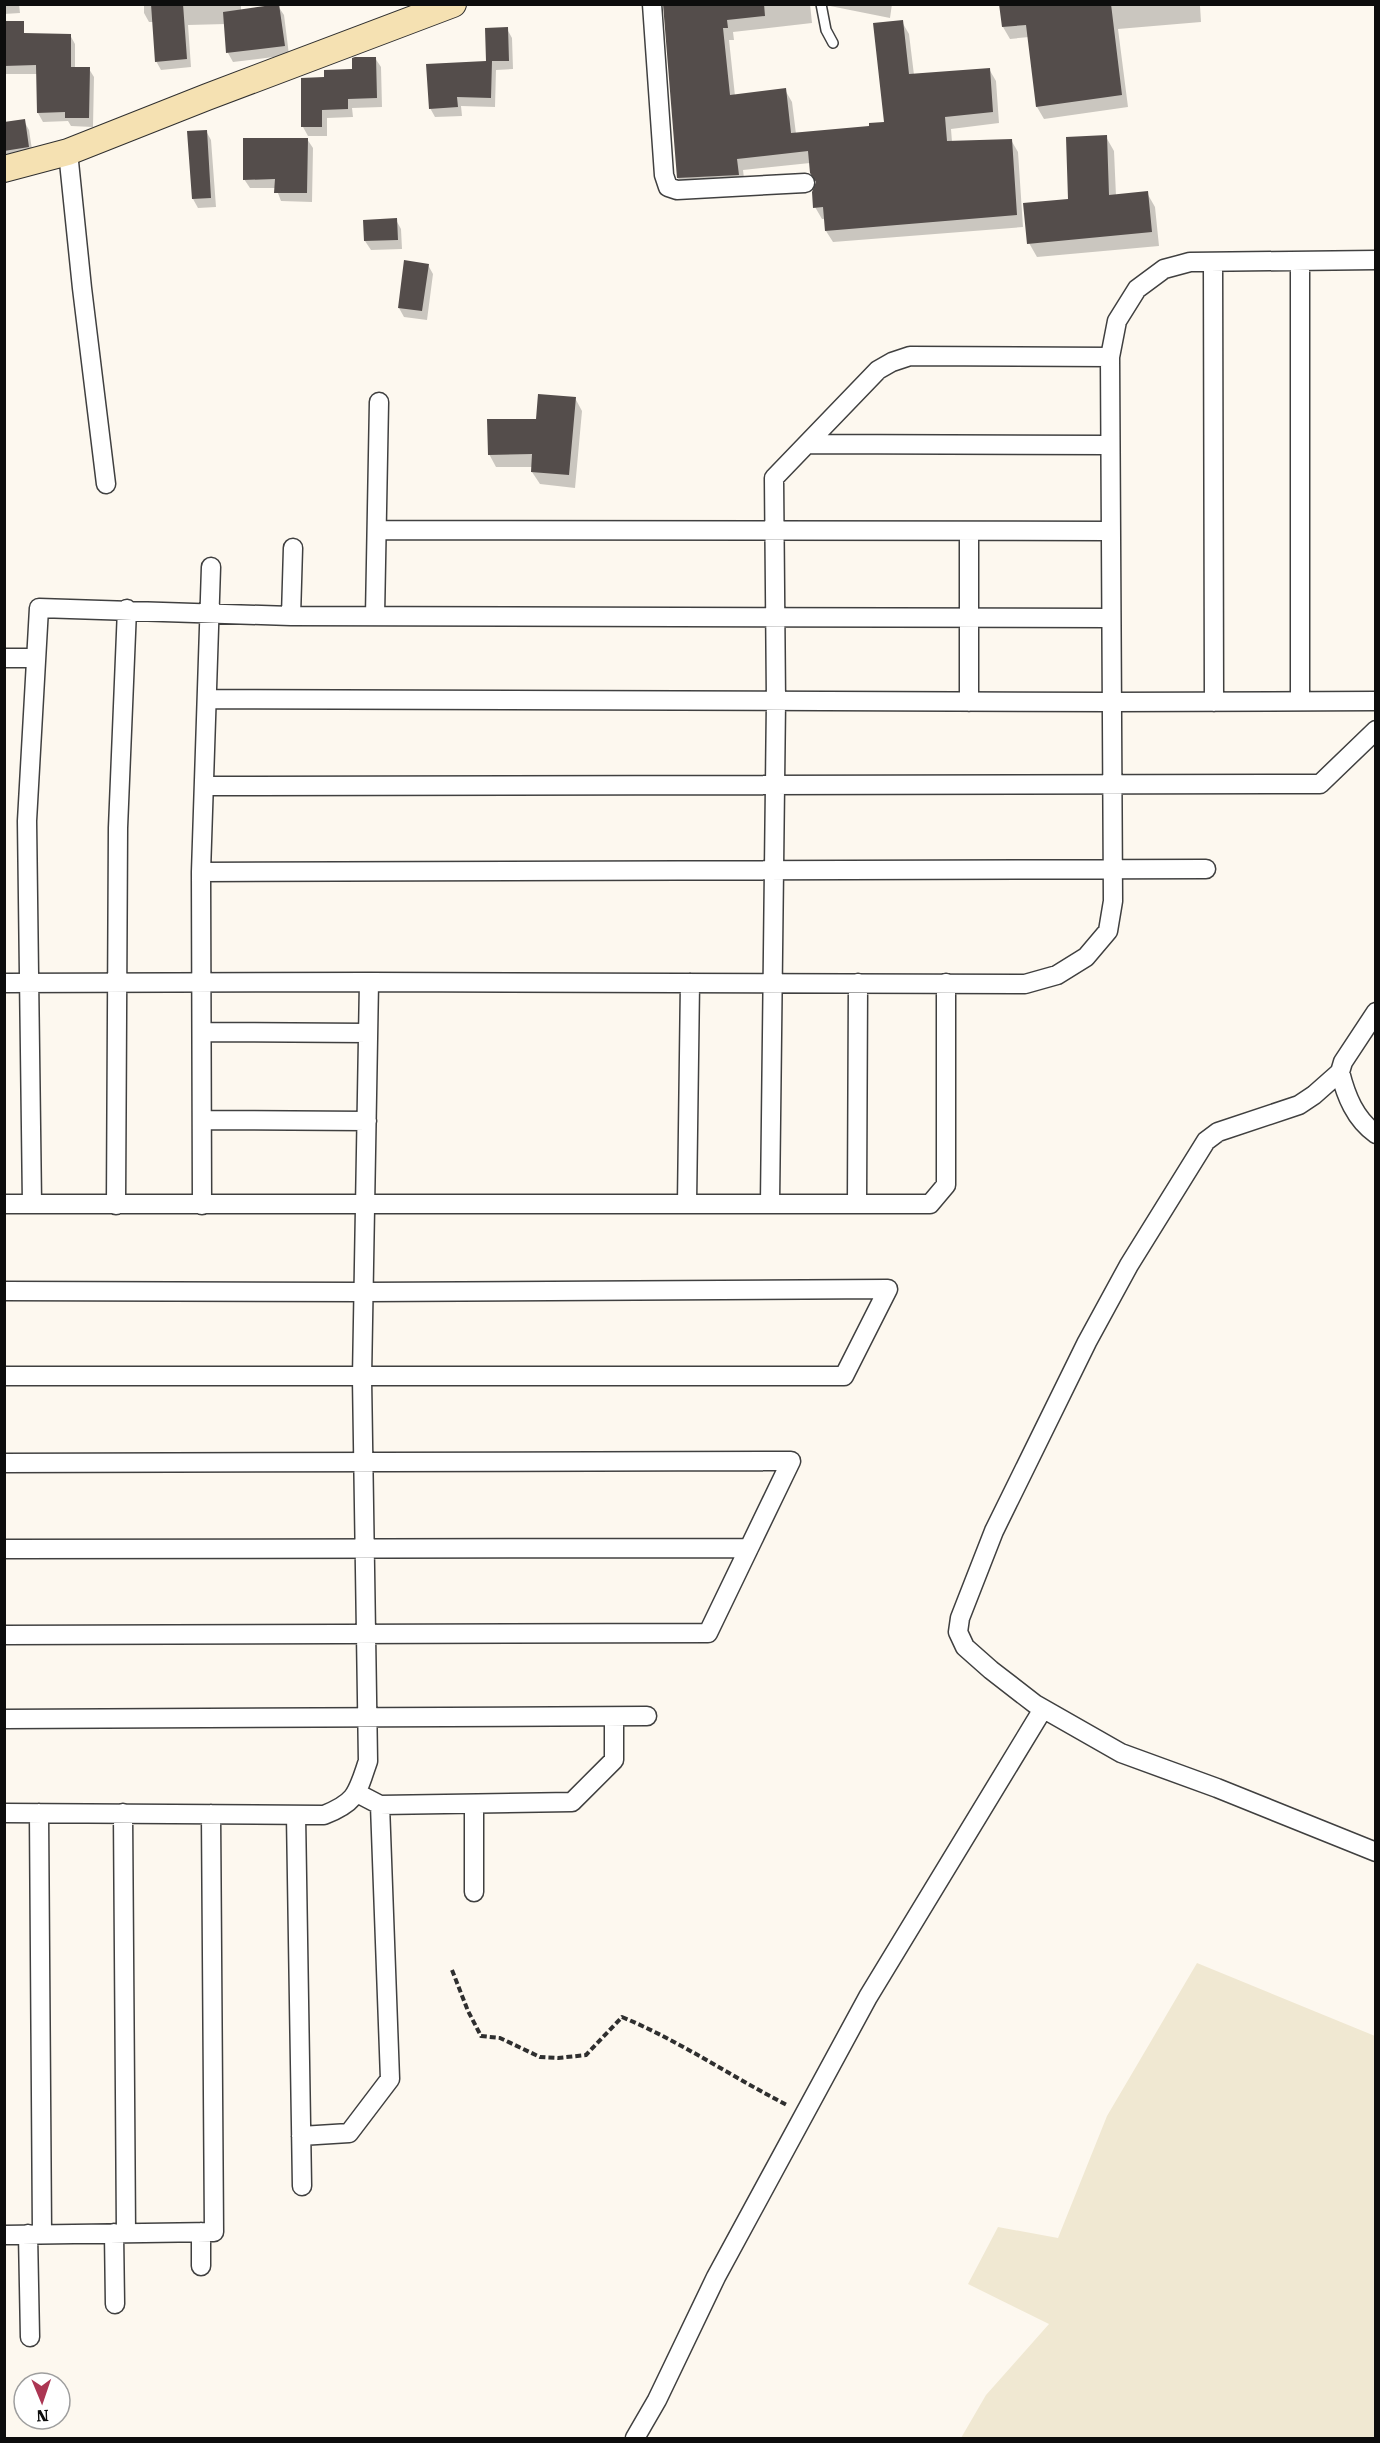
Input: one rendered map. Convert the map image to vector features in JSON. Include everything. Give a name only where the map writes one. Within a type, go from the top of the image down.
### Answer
[{"type":"street","points":[[4,169],[68,152],[207,96],[453,4]]},
{"type":"street","points":[[652,4],[664,175],[668,187],[677,190],[805,183]]},
{"type":"street","points":[[68,152],[106,484]]},
{"type":"street","points":[[4,983],[1024,984],[1057,975],[1086,957],[1108,931],[1113,901],[1110,357],[1117,321],[1137,289],[1164,269],[1191,262],[1376,260]]},
{"type":"street","points":[[1300,261],[1300,701]]},
{"type":"street","points":[[1213,262],[1214,702]]},
{"type":"street","points":[[770,1203],[776,701],[774,478],[878,370],[892,362],[910,356],[1110,357]]},
{"type":"street","points":[[375,616],[379,402]]},
{"type":"street","points":[[807,444],[1110,445]]},
{"type":"street","points":[[377,530],[1110,531]]},
{"type":"street","points":[[969,531],[969,702]]},
{"type":"street","points":[[291,616],[293,548]]},
{"type":"street","points":[[202,1205],[201,872],[211,567]]},
{"type":"street","points":[[32,1204],[27,821],[39,608],[291,616],[1111,618]]},
{"type":"street","points":[[116,1205],[118,828],[127,609]]},
{"type":"street","points":[[4,658],[36,658]]},
{"type":"street","points":[[207,699],[1111,702]]},
{"type":"street","points":[[776,701],[1376,701]]},
{"type":"street","points":[[204,786],[1320,784],[1376,730]]},
{"type":"street","points":[[201,872],[1206,869]]},
{"type":"street","points":[[4,1813],[324,1815],[344,1807],[357,1793],[368,1761],[362,1378],[369,982]]},
{"type":"street","points":[[687,1204],[690,983]]},
{"type":"street","points":[[857,1204],[858,983]]},
{"type":"street","points":[[4,1204],[930,1204],[946,1185],[946,983]]},
{"type":"street","points":[[1376,1012],[1342,1062],[1340,1072],[1346,1095],[1359,1119],[1376,1134]]},
{"type":"street","points":[[202,1032],[368,1033]]},
{"type":"street","points":[[1340,1072],[1299,1105],[1228,1128],[1206,1141],[1124,1275],[1087,1342],[994,1531],[960,1618],[958,1632],[965,1647],[991,1670],[1043,1708],[1121,1753],[1217,1788],[1376,1852]]},
{"type":"street","points":[[202,1120],[368,1121]]},
{"type":"street","points":[[4,1292],[888,1289],[844,1377],[4,1376]]},
{"type":"street","points":[[4,1463],[791,1461],[708,1633],[4,1635]]},
{"type":"street","points":[[4,1549],[749,1548]]},
{"type":"street","points":[[635,2439],[657,2400],[716,2277],[868,1997],[1043,1708]]},
{"type":"street","points":[[4,1719],[647,1716]]},
{"type":"street","points":[[357,1793],[380,1806],[572,1802],[614,1760],[614,1717]]},
{"type":"street","points":[[474,1804],[474,1892]]},
{"type":"street","points":[[301,2136],[349,2133],[390,2079],[380,1806]]},
{"type":"street","points":[[115,2304],[120,2233],[123,1813]]},
{"type":"street","points":[[30,2337],[35,2234],[39,1814]]},
{"type":"street","points":[[4,2235],[214,2232],[211,1814]]},
{"type":"street","points":[[296,1815],[302,2186]]},
{"type":"street","points":[[201,2232],[201,2266]]},
{"type":"lane","points":[[821,4],[826,30],[833,43]]},
{"type":"path","points":[[452,1970],[468,2011],[481,2036],[500,2038],[540,2057],[586,2055],[622,2017],[653,2030],[742,2082],[804,2114]]},
{"type":"shaded area","points":[[1197,1963],[1375,2036],[1375,2438],[961,2438],[986,2395],[1049,2324],[968,2284],[998,2227],[1058,2238],[1107,2116]]},
{"type":"building","points":[[151,4],[183,4],[187,59],[155,62]]},
{"type":"building","points":[[279,4],[285,46],[226,53],[223,12]]},
{"type":"building","points":[[663,4],[764,4],[765,16],[727,20],[728,28],[723,28],[730,95],[786,88],[791,133],[869,126],[869,123],[884,122],[873,23],[903,20],[909,74],[990,68],[993,112],[945,117],[947,141],[1012,139],[1017,215],[825,231],[823,207],[813,208],[812,192],[816,182],[810,173],[808,151],[737,159],[739,175],[677,178]]},
{"type":"building","points":[[999,4],[1111,4],[1122,95],[1036,107],[1026,25],[1002,27]]},
{"type":"building","points":[[4,21],[24,21],[24,33],[71,34],[71,67],[90,67],[89,118],[65,118],[65,112],[37,113],[36,65],[4,66]]},
{"type":"building","points":[[508,27],[509,61],[492,61],[491,98],[457,97],[458,107],[429,109],[426,64],[486,61],[485,28]]},
{"type":"building","points":[[376,57],[377,98],[348,99],[348,109],[322,110],[322,127],[301,127],[301,78],[324,77],[324,70],[352,69],[352,58]]},
{"type":"building","points":[[25,119],[29,147],[4,151],[4,122]]},
{"type":"building","points":[[207,130],[211,198],[192,199],[187,131]]},
{"type":"building","points":[[1107,135],[1109,195],[1148,191],[1152,232],[1027,244],[1023,203],[1068,199],[1066,137]]},
{"type":"building","points":[[243,138],[308,138],[307,193],[274,193],[275,179],[243,180]]},
{"type":"building","points":[[397,218],[398,240],[364,241],[363,220]]},
{"type":"building","points":[[404,260],[429,264],[422,311],[398,308]]},
{"type":"building","points":[[538,394],[576,397],[569,475],[531,472],[532,454],[488,455],[487,419],[536,419]]}]
